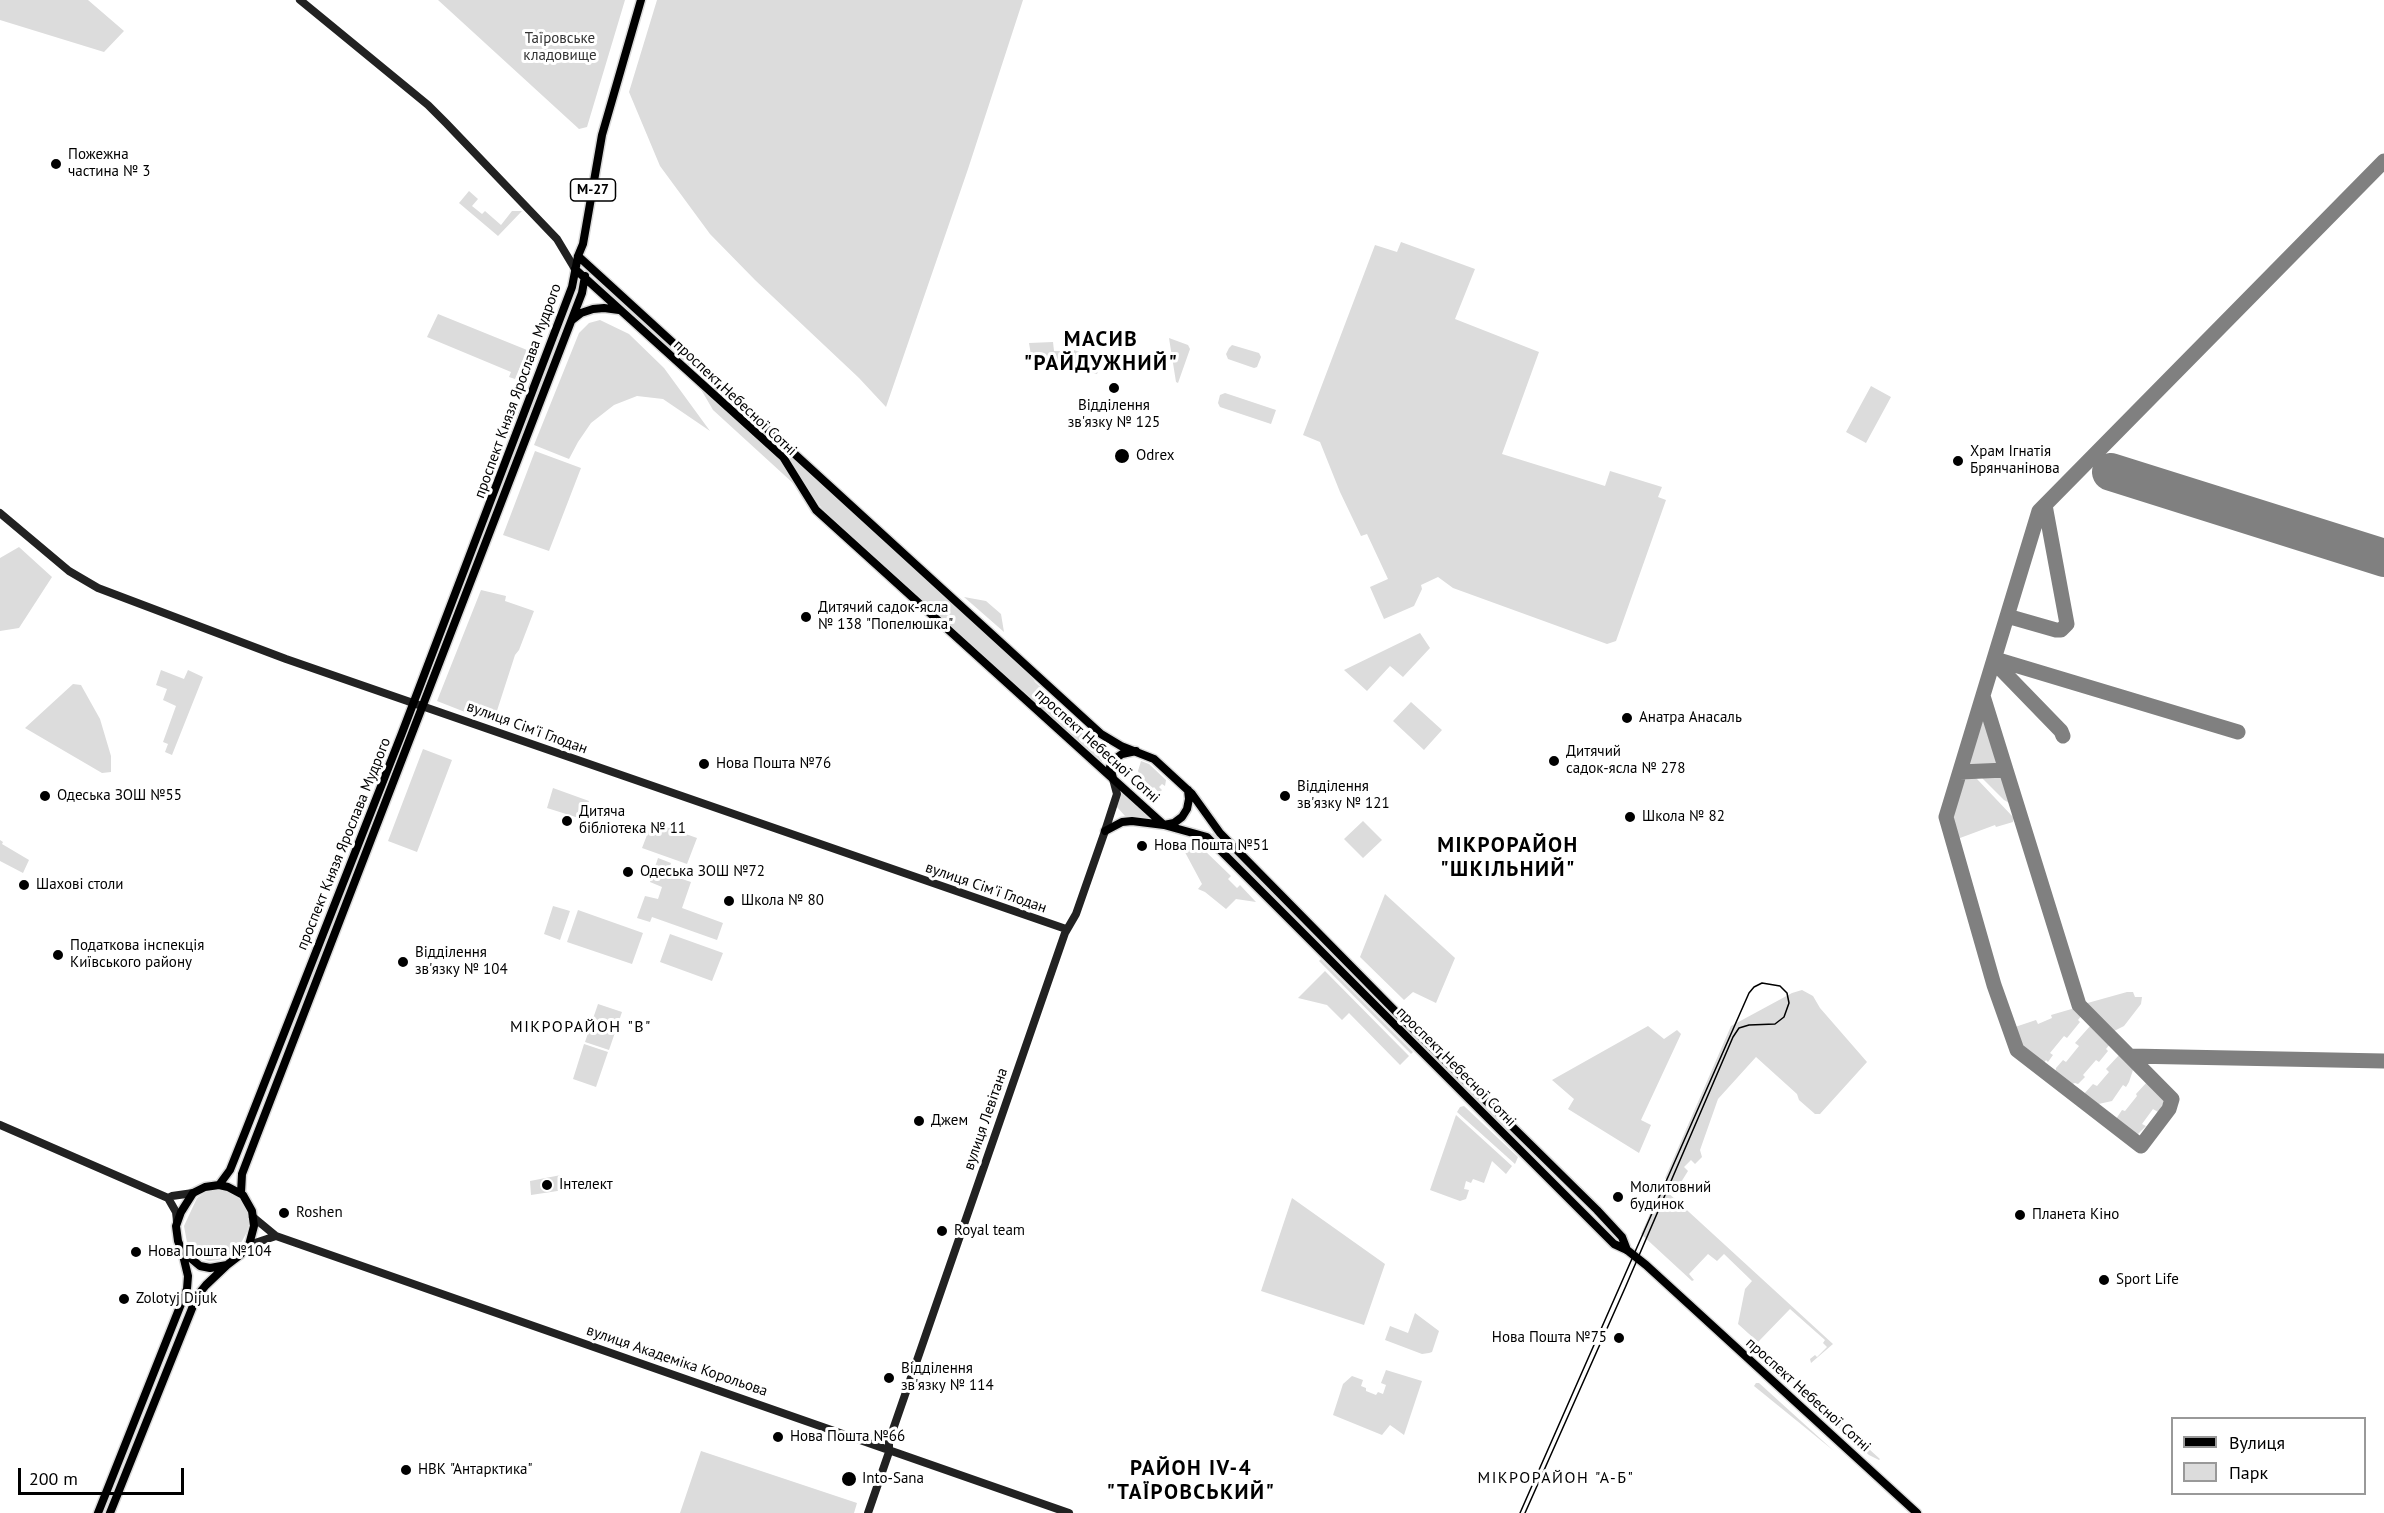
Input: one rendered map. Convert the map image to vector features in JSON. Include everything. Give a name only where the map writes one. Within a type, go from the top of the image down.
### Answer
[{"type":"main road","name":"проспект Небесної Сотні","points":[[300,0],[428,105],[561,244],[585,262],[1101,734],[1122,746],[1154,759],[1188,790],[1220,832],[1405,1021],[1603,1217],[1622,1237],[1627,1250]]},
{"type":"main road","name":"М-27","points":[[583,244],[602,135],[641,0]]},
{"type":"main road","name":"проспект Небесної Сотні","points":[[561,244],[575,269],[585,279],[783,457],[816,510],[1164,825],[1207,837],[1614,1244],[1627,1250],[1917,1513]]},
{"type":"main road","name":"проспект Князя Ярослава Мудрого","points":[[219,1185],[227,1174],[241,1143],[414,702],[572,287],[578,256],[583,244]]},
{"type":"main road","name":"проспект Князя Ярослава Мудрого","points":[[241,1193],[242,1174],[582,293],[585,279],[583,244]]},
{"type":"main road","points":[[572,320],[581,313],[593,309],[621,310]]},
{"type":"main road","name":"вулиця Сім'ї Глодан","points":[[0,513],[69,571],[98,588],[241,643],[1066,930]]},
{"type":"main road","name":"вулиця Левітана","points":[[868,1513],[889,1452],[889,1441],[1066,930],[1076,914],[1105,831],[1117,794],[1110,767],[1112,761],[1122,754],[1136,751]]},
{"type":"main road","points":[[1105,831],[1115,825],[1132,821],[1164,825],[1180,819],[1190,800],[1188,790]]},
{"type":"main road","points":[[345,875],[356,879]]},
{"type":"main road","points":[[1398,1028],[1405,1021]]},
{"type":"main road","points":[[0,1125],[168,1198],[176,1212],[178,1241],[188,1276],[187,1289],[98,1513]]},
{"type":"main road","points":[[168,1198],[193,1194],[205,1187],[219,1185],[241,1193],[250,1205],[253,1217],[254,1226],[249,1245]]},
{"type":"main road","points":[[177,1221],[193,1194]]},
{"type":"main road","name":"вулиця Академіка Корольова","points":[[253,1217],[276,1236],[1069,1513]]},
{"type":"main road","points":[[110,1513],[197,1296],[249,1245],[276,1236]]},
{"type":"main road","points":[[182,1251],[200,1266],[210,1268],[227,1265]]},
{"type":"green space","points":[[0,0],[88,0],[124,31],[104,52],[0,20]]},
{"type":"green space","name":"Таїровське кладовище","points":[[438,0],[625,0],[587,127],[579,129]]},
{"type":"green space","points":[[657,0],[1023,0],[886,407],[710,234],[660,166],[629,92]]},
{"type":"green space","points":[[469,191],[478,199],[472,206],[482,214],[485,211],[501,225],[512,211],[522,211],[498,236],[459,203]]},
{"type":"green space","points":[[1401,242],[1475,269],[1455,319],[1539,352],[1502,454],[1605,486],[1610,471],[1662,487],[1658,497],[1666,500],[1616,641],[1607,644],[1453,588],[1438,577],[1421,585],[1422,589],[1414,606],[1384,619],[1370,587],[1388,579],[1367,534],[1361,536],[1320,442],[1303,435],[1375,245],[1397,252]]},
{"type":"green space","points":[[597,279],[1030,674],[1035,682],[1094,737],[1102,755],[1102,761],[1099,762],[823,510],[780,449],[596,281]]},
{"type":"green space","points":[[438,314],[527,350],[515,379],[509,377],[511,372],[427,337]]},
{"type":"green space","points":[[600,320],[629,334],[664,368],[710,431],[663,399],[637,396],[614,405],[591,423],[569,459],[534,445],[579,333],[589,323]]},
{"type":"green space","points":[[1169,338],[1188,345],[1190,349],[1178,383],[1176,382]]},
{"type":"green space","points":[[1053,342],[1054,351],[1065,351],[1061,365],[1031,355],[1029,343]]},
{"type":"green space","points":[[1232,345],[1259,353],[1261,357],[1257,367],[1228,359],[1226,354]]},
{"type":"green space","points":[[1074,350],[1102,360],[1097,374],[1069,365]]},
{"type":"green space","points":[[699,386],[773,451],[796,483],[794,484],[713,410]]},
{"type":"green space","points":[[1871,386],[1891,397],[1866,443],[1846,432]]},
{"type":"green space","points":[[1225,393],[1276,410],[1271,424],[1220,407],[1218,403],[1220,395]]},
{"type":"green space","points":[[535,451],[581,468],[549,551],[503,535]]},
{"type":"green space","points":[[19,547],[52,577],[19,628],[0,631],[0,558]]},
{"type":"green space","points":[[481,590],[506,596],[505,601],[534,611],[515,655],[493,723],[437,701]]},
{"type":"green space","points":[[964,597],[986,601],[1001,614],[1004,632]]},
{"type":"green space","points":[[1420,633],[1430,648],[1403,677],[1390,666],[1367,691],[1344,670]]},
{"type":"green space","points":[[161,670],[184,679],[188,670],[203,677],[172,755],[165,752],[168,744],[163,742],[176,706],[163,700],[167,689],[156,685]]},
{"type":"green space","points":[[73,684],[81,685],[100,719],[111,756],[111,772],[102,773],[25,728]]},
{"type":"green space","points":[[1411,702],[1442,730],[1424,750],[1393,721]]},
{"type":"green space","points":[[1982,716],[1984,717],[1999,766],[1968,765]]},
{"type":"green space","points":[[423,749],[452,760],[417,852],[388,841]]},
{"type":"green space","points":[[1141,761],[1149,764],[1166,780],[1165,786],[1162,784],[1159,787],[1162,790],[1159,793],[1154,787],[1150,791],[1153,799],[1148,795],[1138,771]]},
{"type":"green space","points":[[2002,775],[2011,804],[1980,776]]},
{"type":"green space","points":[[1963,777],[1977,779],[2014,818],[2013,822],[1996,827],[1995,825],[1960,838],[1956,837],[1951,820]]},
{"type":"green space","points":[[553,788],[589,801],[582,819],[547,808]]},
{"type":"green space","points":[[1122,792],[1151,820],[1125,816],[1117,807]]},
{"type":"green space","points":[[1363,821],[1382,840],[1363,858],[1344,839]]},
{"type":"green space","points":[[652,822],[697,838],[687,864],[642,848]]},
{"type":"green space","points":[[1212,834],[1398,1021],[1398,1022]]},
{"type":"green space","points":[[0,840],[2,844],[29,860],[23,873],[0,861]]},
{"type":"green space","points":[[1179,841],[1203,849],[1231,876],[1228,879],[1237,888],[1240,885],[1256,902],[1236,899],[1226,909],[1198,889],[1202,884]]},
{"type":"green space","points":[[658,858],[671,863],[667,874],[691,882],[682,908],[723,923],[717,940],[652,917],[650,922],[637,918],[645,896],[658,899],[662,887],[650,882]]},
{"type":"green space","points":[[1385,894],[1455,958],[1436,1003],[1413,992],[1404,1000],[1360,957]]},
{"type":"green space","points":[[553,906],[570,911],[560,940],[544,934]]},
{"type":"green space","points":[[578,910],[643,933],[632,964],[567,942]]},
{"type":"green space","points":[[670,934],[723,953],[712,981],[660,962]]},
{"type":"green space","points":[[1321,959],[1413,1052],[1411,1054],[1319,961]]},
{"type":"green space","points":[[1325,971],[1409,1056],[1400,1065],[1349,1013],[1342,1020],[1327,1005],[1298,998]]},
{"type":"green space","points":[[1802,990],[1813,996],[1820,1008],[1867,1062],[1820,1114],[1815,1114],[1799,1100],[1797,1094],[1756,1057],[1718,1099],[1700,1150],[1702,1157],[1695,1164],[1691,1160],[1684,1167],[1688,1171],[1678,1187],[1672,1187],[1665,1178],[1731,1026],[1792,993]]},
{"type":"green space","points":[[2133,992],[2135,997],[2142,997],[2141,1004],[2124,1026],[2112,1032],[2084,1004]]},
{"type":"green space","points":[[598,1004],[622,1012],[609,1050],[585,1042]]},
{"type":"green space","points":[[2075,1008],[2082,1015],[2078,1020],[2080,1022],[2050,1053],[2053,1055],[2048,1062],[2046,1060],[2043,1064],[2022,1047],[2015,1027],[2036,1020],[2038,1024],[2052,1018],[2051,1015]]},
{"type":"green space","points":[[2091,1025],[2110,1044],[2106,1049],[2108,1051],[2099,1062],[2096,1060],[2078,1084],[2069,1085],[2055,1075],[2056,1068],[2063,1060],[2066,1062],[2079,1046],[2075,1043]]},
{"type":"green space","points":[[1648,1026],[1664,1039],[1677,1030],[1681,1034],[1641,1120],[1651,1125],[1639,1153],[1568,1109],[1574,1099],[1552,1080]]},
{"type":"green space","points":[[584,1044],[608,1052],[596,1087],[573,1079]]},
{"type":"green space","points":[[2120,1054],[2134,1067],[2129,1082],[2126,1087],[2123,1085],[2112,1101],[2094,1105],[2083,1095],[2093,1084],[2097,1086],[2109,1072],[2106,1069]]},
{"type":"green space","points":[[2147,1082],[2162,1095],[2164,1102],[2158,1112],[2153,1109],[2142,1124],[2146,1126],[2135,1137],[2114,1122]]},
{"type":"green space","points":[[1464,1106],[1518,1157],[1515,1164],[1457,1112],[1460,1107]]},
{"type":"green space","points":[[1456,1115],[1512,1166],[1506,1174],[1492,1161],[1484,1183],[1473,1179],[1471,1183],[1466,1181],[1464,1189],[1469,1190],[1466,1199],[1460,1201],[1430,1190]]},
{"type":"green space","name":"Інтелект","points":[[561,1175],[564,1190],[531,1195],[530,1181]]},
{"type":"green space","points":[[1665,1190],[1833,1344],[1811,1363],[1810,1359],[1815,1355],[1817,1357],[1827,1347],[1823,1343],[1825,1340],[1790,1309],[1758,1342],[1738,1324],[1745,1289],[1752,1281],[1724,1254],[1717,1261],[1708,1254],[1689,1274],[1694,1280],[1692,1281],[1641,1234],[1660,1191]]},
{"type":"green space","points":[[227,1191],[245,1203],[249,1212],[249,1222],[247,1232],[237,1250],[219,1260],[209,1261],[196,1256],[188,1248],[184,1226],[197,1198],[206,1192]]},
{"type":"green space","points":[[1292,1198],[1385,1264],[1364,1325],[1261,1291]]},
{"type":"green space","points":[[1415,1313],[1439,1331],[1432,1352],[1422,1354],[1385,1340],[1390,1326],[1408,1333]]},
{"type":"green space","points":[[1386,1370],[1422,1381],[1404,1435],[1390,1425],[1382,1435],[1333,1415],[1343,1384],[1352,1376],[1363,1380],[1361,1386],[1366,1388],[1366,1391],[1376,1395],[1378,1392],[1383,1394],[1386,1385],[1381,1383]]},
{"type":"green space","points":[[1759,1383],[1834,1451],[1754,1386]]},
{"type":"green space","points":[[1806,1392],[1880,1459],[1869,1455],[1806,1398]]},
{"type":"green space","points":[[701,1451],[857,1503],[854,1513],[680,1513]]},
{"type":"taxiway","points":[[1983,696],[2079,1005],[2172,1099],[2169,1109],[2141,1146],[2017,1050],[1994,985],[1946,817],[2039,511],[2384,161]]},
{"type":"taxiway","points":[[2007,616],[2056,630],[2061,630],[2067,624],[2045,505]]},
{"type":"taxiway","points":[[1995,659],[2238,732]]},
{"type":"taxiway","points":[[1994,662],[2061,731],[2063,736]]},
{"type":"taxiway","points":[[1960,772],[2006,770]]},
{"type":"taxiway","points":[[2130,1056],[2384,1061]]},
{"type":"runway","points":[[2111,472],[2384,558]]},
{"type":"tram line","points":[[1520,1513],[1749,993],[1762,983],[1780,986],[1787,993],[1789,1003],[1784,1017],[1775,1024],[1749,1025],[1739,1028],[1733,1037],[1525,1513]]},
{"type":"place","name":"Пожежна частина № 3","points":[[56,164]]},
{"type":"place","name":"Відділення зв'язку № 125","points":[[1114,388]]},
{"type":"place","name":"Odrex","points":[[1122,456]]},
{"type":"place","name":"Храм Ігнатія Брянчанінова","points":[[1958,461]]},
{"type":"place","name":"Дитячий садок-ясла № 138 \"Попелюшка\"","points":[[806,617]]},
{"type":"place","name":"Анатра Анасаль","points":[[1627,718]]},
{"type":"place","name":"Дитячий садок-ясла № 278","points":[[1554,761]]},
{"type":"place","name":"Нова Пошта №76","points":[[704,764]]},
{"type":"place","name":"Одеська ЗОШ №55","points":[[45,796]]},
{"type":"place","name":"Відділення зв'язку № 121","points":[[1285,796]]},
{"type":"place","name":"Школа № 82","points":[[1630,817]]},
{"type":"place","name":"Дитяча бібліотека № 11","points":[[567,821]]},
{"type":"place","name":"Нова Пошта №51","points":[[1142,846]]},
{"type":"place","name":"Одеська ЗОШ №72","points":[[628,872]]},
{"type":"place","name":"Шахові столи","points":[[24,885]]},
{"type":"place","name":"Школа № 80","points":[[729,901]]},
{"type":"place","name":"Податкова інспекція Київського району","points":[[58,955]]},
{"type":"place","name":"Відділення зв'язку № 104","points":[[403,962]]},
{"type":"place","name":"Джем","points":[[919,1121]]},
{"type":"place","name":"Інтелект","points":[[547,1185]]},
{"type":"place","name":"Молитовний будинок","points":[[1618,1197]]},
{"type":"place","name":"Roshen","points":[[284,1213]]},
{"type":"place","name":"Планета Кіно","points":[[2020,1215]]},
{"type":"place","name":"Royal team","points":[[942,1231]]},
{"type":"place","name":"Нова Пошта №104","points":[[136,1252]]},
{"type":"place","name":"Sport Life","points":[[2104,1280]]},
{"type":"place","name":"Zolotyj Dijuk","points":[[124,1299]]},
{"type":"place","name":"Нова Пошта №75","points":[[1619,1338]]},
{"type":"place","name":"Відділення зв'язку № 114","points":[[889,1378]]},
{"type":"place","name":"Нова Пошта №66","points":[[778,1437]]},
{"type":"place","name":"НВК \"Антарктика\"","points":[[406,1470]]},
{"type":"place","name":"Into-Sana","points":[[849,1479]]},
{"type":"district","name":"МАСИВ \"РАЙДУЖНИЙ\"","points":[[1101,352]]},
{"type":"district","name":"МІКРОРАЙОН \"ШКІЛЬНИЙ\"","points":[[1508,858]]},
{"type":"district","name":"МІКРОРАЙОН \"В\"","points":[[581,1027]]},
{"type":"district","name":"МІКРОРАЙОН \"А-Б\"","points":[[1556,1478]]},
{"type":"district","name":"РАЙОН IV-4 \"ТАЇРОВСЬКИЙ\"","points":[[1191,1481]]}]
